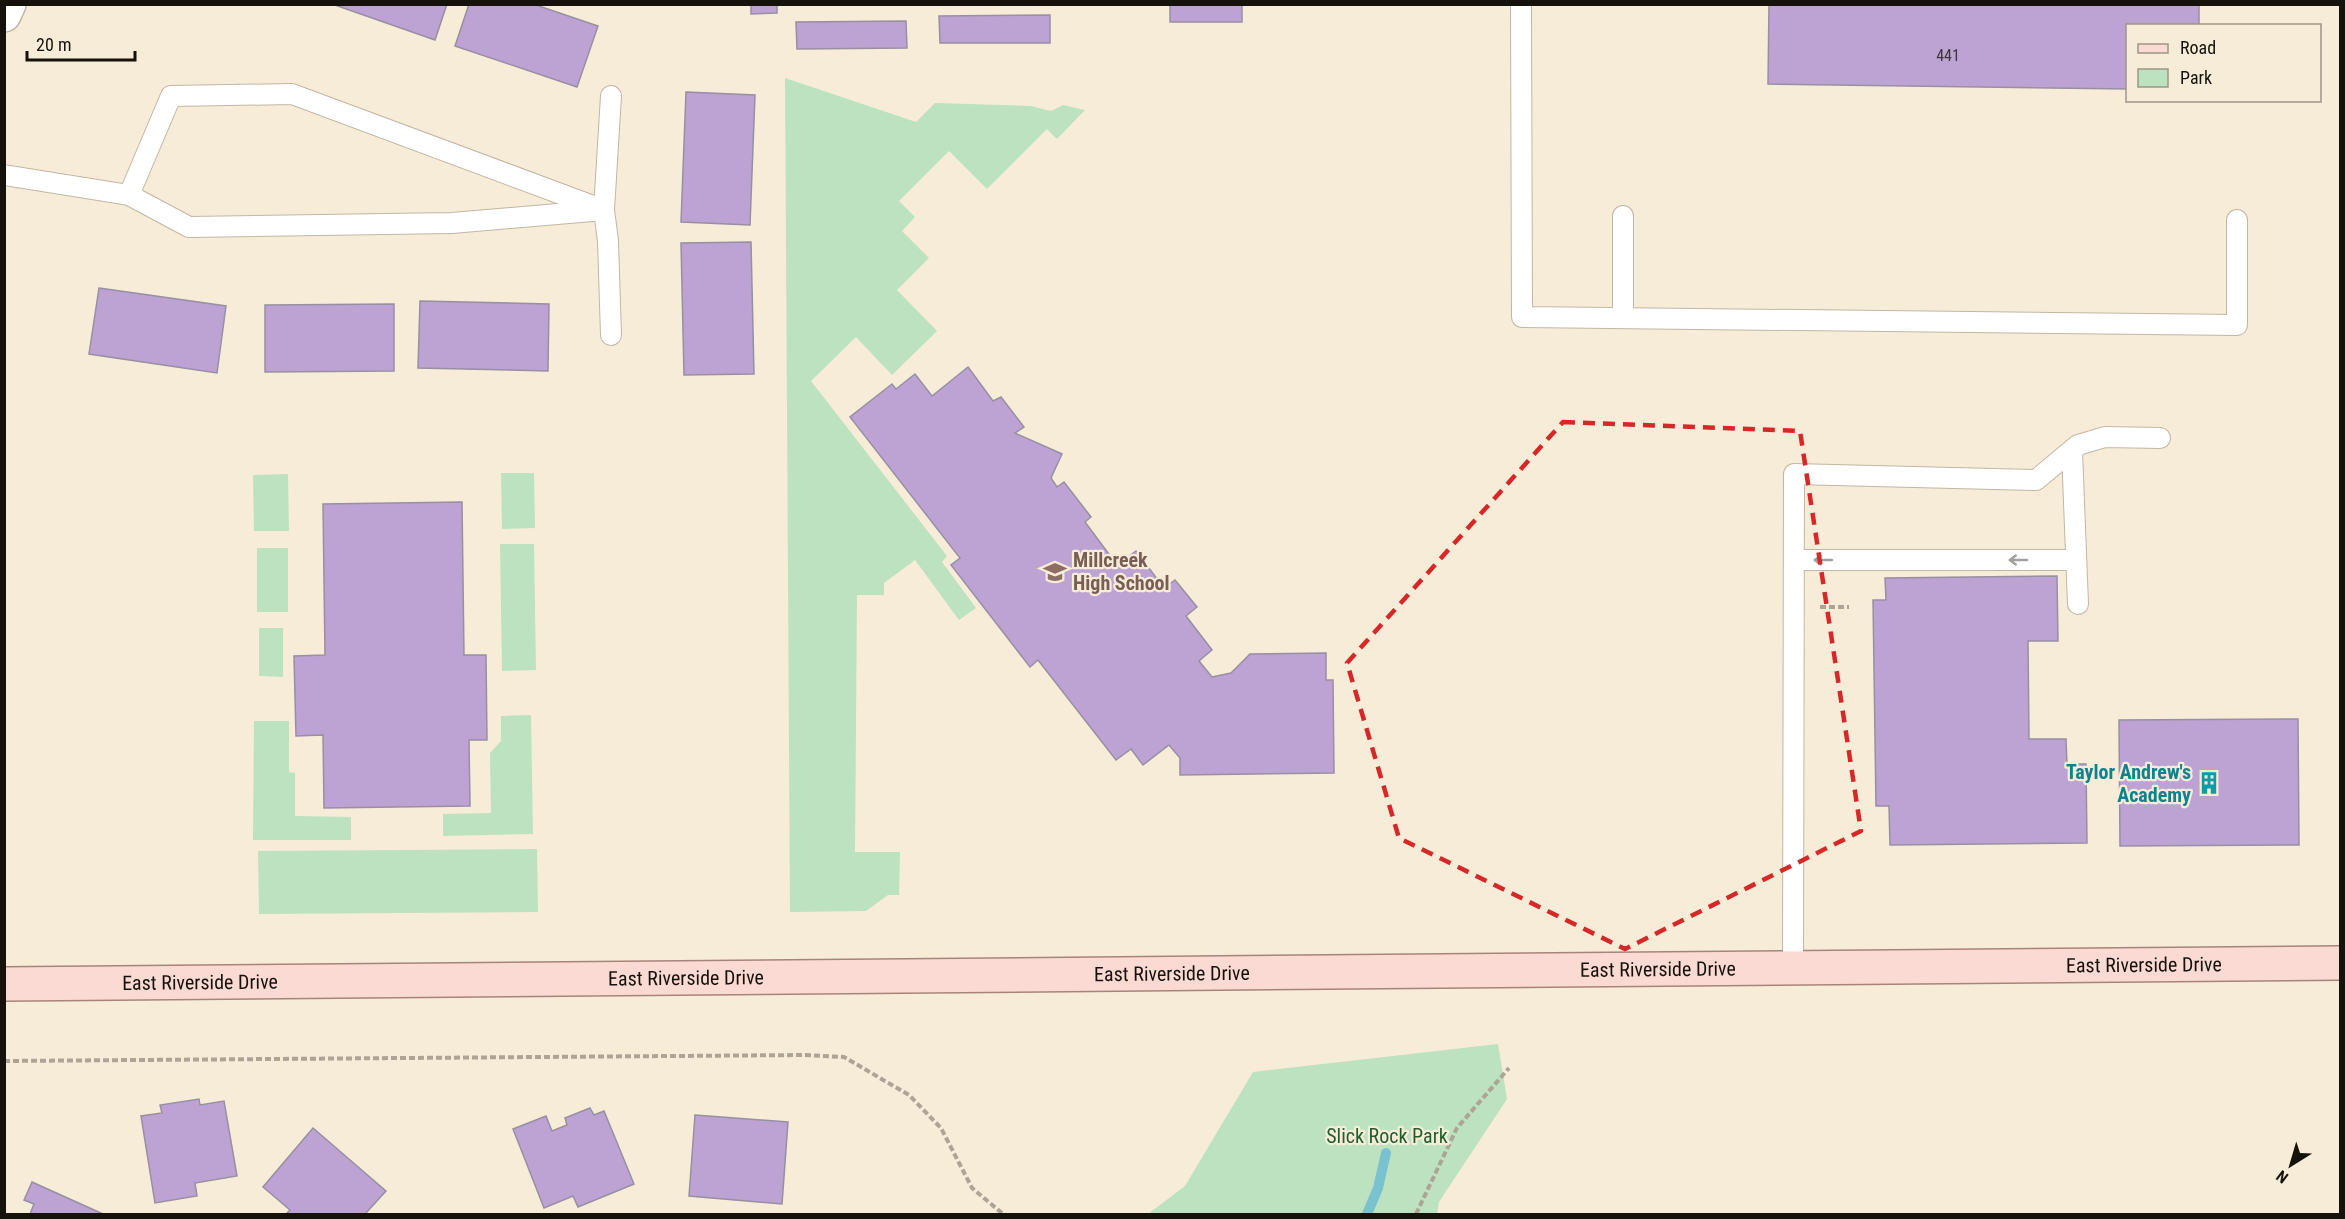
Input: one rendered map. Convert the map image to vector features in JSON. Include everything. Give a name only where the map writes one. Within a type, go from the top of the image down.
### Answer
[{"type":"main road","name":"East Riverside Drive","points":[[4,984],[2340,963]]},
{"type":"street","points":[[4,15],[9,4]]},
{"type":"lane","points":[[1521,4],[1522,316],[2237,325],[2237,220]]},
{"type":"lane","points":[[129,195],[171,96],[292,94],[604,210]]},
{"type":"lane","points":[[611,96],[604,210],[608,241],[611,335]]},
{"type":"lane","points":[[4,175],[129,195],[189,227],[452,223],[604,210]]},
{"type":"lane","points":[[1623,216],[1623,318]]},
{"type":"lane","points":[[1793,969],[1794,474],[2036,480],[2078,446],[2105,437],[2160,438]]},
{"type":"lane","points":[[2072,451],[2078,604]]},
{"type":"lane","points":[[1794,560],[2076,560]]},
{"type":"path","points":[[4,1061],[804,1054],[844,1057],[909,1095],[941,1128],[972,1188],[1003,1215]]},
{"type":"path","points":[[1416,1215],[1457,1128],[1509,1068]]},
{"type":"highlighted area","points":[[1563,422],[1800,431],[1861,831],[1625,949],[1399,838],[1347,663]]},
{"type":"green space","points":[[785,78],[916,122],[935,103],[1031,106],[1051,111],[1063,105],[1085,110],[1057,139],[1047,129],[987,189],[949,151],[899,201],[915,217],[902,231],[929,258],[897,290],[937,331],[892,375],[856,337],[811,381],[947,556],[942,562],[976,608],[959,620],[915,560],[884,583],[884,595],[857,595],[855,852],[900,852],[899,895],[888,895],[866,911],[790,912]]},
{"type":"green space","points":[[501,473],[534,473],[535,528],[502,529]]},
{"type":"green space","points":[[288,474],[289,531],[254,531],[253,475]]},
{"type":"green space","points":[[500,544],[534,544],[536,670],[502,671]]},
{"type":"green space","points":[[257,548],[288,548],[288,612],[257,612]]},
{"type":"green space","points":[[259,628],[283,628],[283,677],[259,676]]},
{"type":"green space","points":[[531,715],[533,834],[443,836],[443,814],[491,813],[490,753],[501,741],[501,716]]},
{"type":"green space","points":[[254,721],[289,721],[289,772],[295,773],[295,816],[351,817],[351,840],[253,840]]},
{"type":"green space","points":[[537,849],[538,912],[259,914],[258,851]]},
{"type":"green space","name":"Slick Rock Park","points":[[1498,1044],[1507,1099],[1439,1202],[1437,1214],[1148,1214],[1185,1186],[1253,1072]]},
{"type":"building","points":[[332,4],[447,4],[435,40]]},
{"type":"building","points":[[469,4],[533,4],[598,26],[577,87],[455,46]]},
{"type":"building","points":[[751,4],[777,4],[777,13],[751,14]]},
{"type":"building","points":[[1170,4],[1242,4],[1242,22],[1170,22]]},
{"type":"building","points":[[1769,4],[2199,4],[2199,24],[2126,24],[2126,89],[1768,84]]},
{"type":"building","points":[[1050,15],[1050,43],[940,43],[939,16]]},
{"type":"building","points":[[906,21],[907,48],[797,49],[796,22]]},
{"type":"building","points":[[686,92],[755,95],[750,225],[681,222]]},
{"type":"building","points":[[751,242],[754,374],[684,375],[681,243]]},
{"type":"building","points":[[99,288],[226,306],[217,373],[89,354]]},
{"type":"building","points":[[420,301],[549,304],[548,371],[418,368]]},
{"type":"building","points":[[394,304],[394,371],[265,372],[265,305]]},
{"type":"building","name":"Millcreek High School","points":[[968,367],[993,401],[1001,397],[1024,427],[1015,433],[1062,454],[1051,478],[1057,487],[1064,482],[1091,517],[1085,522],[1117,565],[1136,551],[1164,588],[1175,580],[1197,607],[1186,616],[1212,650],[1199,661],[1212,677],[1231,673],[1250,654],[1326,653],[1326,680],[1333,680],[1334,773],[1180,775],[1180,758],[1169,745],[1143,765],[1131,749],[1116,760],[1038,660],[1030,667],[951,565],[960,558],[850,417],[892,384],[896,389],[915,374],[932,396]]},
{"type":"building","points":[[462,502],[464,655],[486,655],[487,740],[469,740],[470,806],[324,808],[323,735],[296,736],[294,656],[325,655],[323,504]]},
{"type":"building","points":[[2057,576],[2058,641],[2028,641],[2029,739],[2066,739],[2067,764],[2086,764],[2087,843],[1890,845],[1889,806],[1876,806],[1873,600],[1886,600],[1885,578]]},
{"type":"building","name":"Taylor Andrew's Academy","points":[[2298,719],[2299,845],[2120,846],[2119,720]]},
{"type":"building","points":[[199,1099],[200,1105],[224,1101],[237,1176],[195,1183],[197,1196],[155,1203],[141,1116],[162,1113],[160,1105]]},
{"type":"building","points":[[590,1108],[594,1115],[604,1111],[634,1184],[578,1207],[573,1196],[544,1208],[513,1129],[546,1116],[552,1131],[567,1125],[565,1118]]},
{"type":"building","points":[[695,1115],[788,1122],[782,1204],[689,1196]]},
{"type":"building","points":[[313,1128],[386,1191],[365,1214],[286,1214],[290,1210],[263,1187]]},
{"type":"building","points":[[32,1182],[103,1214],[30,1214],[34,1204],[24,1200]]},
{"type":"waterway","points":[[1367,1214],[1378,1188],[1386,1153]]},
{"type":"place","name":"Millcreek High School","points":[[1055,572]]},
{"type":"place","name":"Taylor Andrew's Academy","points":[[2209,783]]}]
